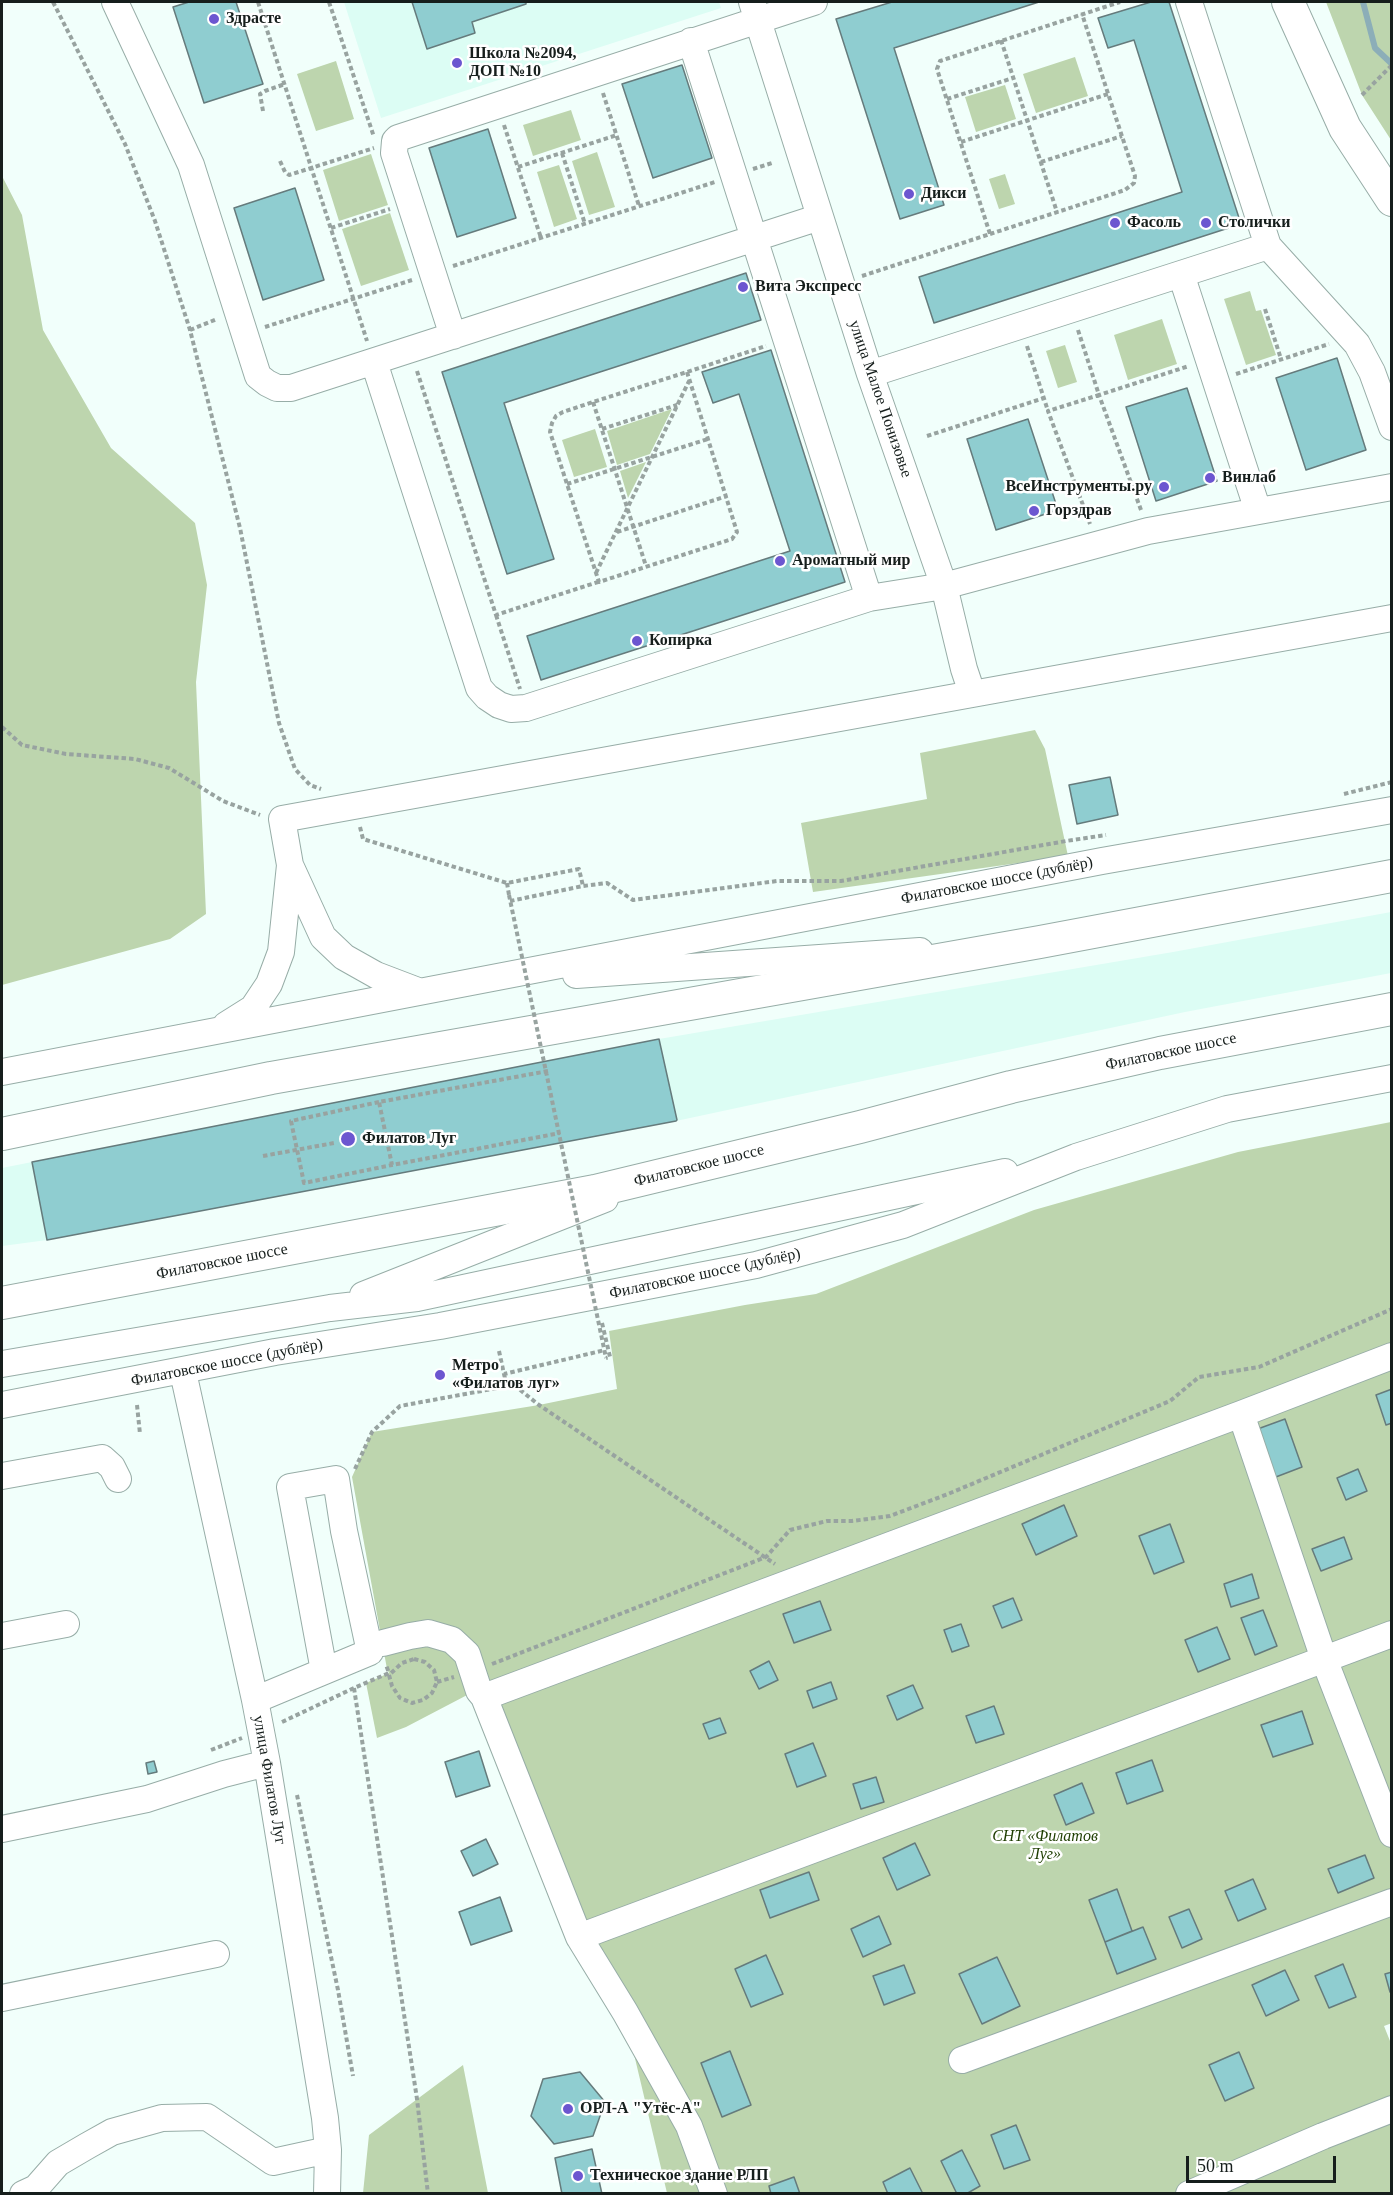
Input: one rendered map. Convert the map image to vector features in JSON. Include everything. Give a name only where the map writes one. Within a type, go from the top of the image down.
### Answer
[{"type":"main road","points":[[1288,2],[1345,128],[1390,196]]},
{"type":"main road","points":[[2,1134],[270,1078],[1040,942],[1392,876]]},
{"type":"main road","name":"Филатовское шоссе","points":[[2,1303],[595,1191],[1160,1053],[1392,1009]]},
{"type":"street","points":[[115,2],[191,165],[258,376],[277,388],[291,388],[374,362],[820,217]]},
{"type":"street","points":[[453,336],[394,153],[395,141],[402,135],[691,41],[755,11],[814,2]]},
{"type":"street","points":[[1189,2],[1268,246],[1351,337],[1366,358],[1392,427]]},
{"type":"street","name":"улица Малое Понизовье","points":[[755,11],[870,375],[944,586],[972,693]]},
{"type":"street","points":[[691,41],[869,598]]},
{"type":"street","points":[[870,375],[1268,246]]},
{"type":"street","points":[[1182,274],[1258,511]]},
{"type":"street","points":[[374,362],[479,688],[499,705],[511,709],[526,708],[869,598],[944,586],[1149,531],[1392,487]]},
{"type":"street","points":[[418,991],[376,975],[344,957],[323,937],[290,865],[282,819],[1392,618]]},
{"type":"street","name":"Филатовское шоссе (дублёр)","points":[[2,1072],[1102,861],[1392,810]]},
{"type":"street","points":[[216,1032],[253,1008],[269,984],[281,952],[290,865]]},
{"type":"street","points":[[457,983],[1040,942]]},
{"type":"street","name":"Филатовское шоссе (дублёр)","points":[[2,1405],[183,1372],[274,1352],[440,1326],[756,1265],[903,1225],[1076,1157],[1227,1109],[1392,1078]]},
{"type":"street","points":[[2,1364],[330,1308],[417,1298],[1076,1157]]},
{"type":"street","points":[[330,1308],[666,1174]]},
{"type":"street","points":[[484,1697],[1392,1356]]},
{"type":"street","name":"улица Филатов Луг","points":[[183,1372],[267,1763],[325,2118],[328,2150],[327,2193]]},
{"type":"street","points":[[1241,1414],[1324,1659],[1392,1834]]},
{"type":"street","points":[[2,1476],[102,1458],[112,1467],[118,1479]]},
{"type":"street","points":[[255,1701],[370,1652],[344,1531],[336,1479],[290,1487],[324,1671]]},
{"type":"street","points":[[2,1636],[66,1624]]},
{"type":"street","points":[[383,1643],[428,1633],[452,1640],[467,1654],[479,1691],[484,1697],[579,1937],[625,2012],[689,2126],[714,2193]]},
{"type":"street","points":[[579,1937],[1392,1634]]},
{"type":"street","points":[[2,1829],[147,1800],[224,1774],[267,1763]]},
{"type":"street","points":[[962,2060],[1392,1902]]},
{"type":"street","points":[[2,1998],[216,1954]]},
{"type":"street","points":[[1189,2193],[1392,2109]]},
{"type":"street","points":[[24,2193],[36,2188],[58,2163],[112,2132],[162,2118],[207,2117],[273,2162],[328,2150]]},
{"type":"path","points":[[53,2],[125,144],[155,221],[190,330],[240,528],[279,723],[294,769],[310,785],[325,790]]},
{"type":"path","points":[[258,2],[374,362]]},
{"type":"path","points":[[280,161],[289,176],[377,147],[329,2]]},
{"type":"path","points":[[990,234],[937,69],[940,61],[1120,2]]},
{"type":"path","points":[[841,282],[1132,187],[1135,176],[1082,14]]},
{"type":"path","points":[[1001,40],[1057,213]]},
{"type":"path","points":[[1362,95],[1390,67]]},
{"type":"path","points":[[596,72],[639,206]]},
{"type":"path","points":[[947,99],[1014,78]]},
{"type":"path","points":[[263,111],[260,94],[285,84]]},
{"type":"path","points":[[961,142],[1108,94]]},
{"type":"path","points":[[498,104],[541,238]]},
{"type":"path","points":[[518,167],[617,135]]},
{"type":"path","points":[[1041,162],[1122,136]]},
{"type":"path","points":[[562,153],[585,224]]},
{"type":"path","points":[[190,330],[354,299],[772,163]]},
{"type":"path","points":[[331,228],[410,202]]},
{"type":"path","points":[[1265,309],[1281,359]]},
{"type":"path","points":[[1071,310],[1099,395],[1149,531]]},
{"type":"path","points":[[1021,326],[1048,411],[1097,544]]},
{"type":"path","points":[[1048,411],[1099,395],[1212,370],[1281,359],[1351,337]]},
{"type":"path","points":[[598,582],[550,432],[556,416],[769,345]]},
{"type":"path","points":[[411,350],[526,708]]},
{"type":"path","points":[[496,615],[735,536],[737,528],[687,372]]},
{"type":"path","points":[[596,573],[690,380]]},
{"type":"path","points":[[927,436],[1044,398]]},
{"type":"path","points":[[594,402],[646,566]]},
{"type":"path","points":[[602,429],[677,405]]},
{"type":"path","points":[[567,484],[708,439]]},
{"type":"path","points":[[616,532],[727,496]]},
{"type":"path","points":[[2,727],[22,745],[66,754],[135,759],[169,768],[224,801],[262,816],[282,819]]},
{"type":"path","points":[[1336,795],[1392,782]]},
{"type":"path","points":[[359,822],[363,839],[507,883],[579,868],[583,886]]},
{"type":"path","points":[[510,898],[607,883],[633,900],[777,880],[841,881],[1066,840],[1112,835]]},
{"type":"path","points":[[507,883],[561,1133],[606,1358],[610,1357],[602,1323]]},
{"type":"path","points":[[548,1071],[291,1120],[304,1183],[561,1133]]},
{"type":"path","points":[[379,1102],[392,1165]]},
{"type":"path","points":[[262,1156],[334,1143]]},
{"type":"path","points":[[437,1682],[435,1670],[425,1662],[414,1659],[402,1663],[389,1673],[392,1686],[400,1698],[411,1703],[423,1700],[432,1693],[437,1682],[473,1671],[766,1557],[790,1530],[827,1521],[852,1521],[890,1515],[948,1494],[1170,1401],[1199,1377],[1259,1367],[1392,1309]]},
{"type":"path","points":[[504,1374],[604,1350]]},
{"type":"path","points":[[500,1351],[507,1386]]},
{"type":"path","points":[[372,1432],[400,1406],[514,1385],[539,1405],[781,1568]]},
{"type":"path","points":[[137,1405],[140,1434]]},
{"type":"path","points":[[279,1724],[366,1683]]},
{"type":"path","points":[[354,1688],[415,2088],[428,2193]]},
{"type":"path","points":[[295,1785],[339,1990],[353,2076]]},
{"type":"shaded area","name":"Школа №2094, ДОП №10","points":[[344,2],[719,2],[721,8],[381,118]]},
{"type":"shaded area","points":[[1391,912],[1391,973],[1185,1012],[676,1121],[659,1039],[1173,952]]},
{"type":"shaded area","points":[[32,1162],[47,1240],[2,1246],[2,1168]]},
{"type":"green space","points":[[1326,2],[1391,2],[1391,140],[1362,95]]},
{"type":"green space","points":[[1075,57],[1088,96],[1036,113],[1023,74]]},
{"type":"green space","points":[[336,61],[354,119],[316,131],[297,74]]},
{"type":"green space","points":[[1005,85],[1016,119],[976,132],[965,97]]},
{"type":"green space","points":[[571,110],[581,140],[533,156],[523,125]]},
{"type":"green space","points":[[597,152],[615,207],[589,215],[572,161]]},
{"type":"green space","points":[[371,154],[388,205],[339,221],[323,170]]},
{"type":"green space","points":[[559,165],[577,219],[554,227],[537,172]]},
{"type":"green space","points":[[1005,174],[1015,204],[999,209],[989,179]]},
{"type":"green space","points":[[2,176],[22,215],[43,330],[111,448],[195,523],[207,585],[196,682],[206,914],[170,939],[2,985]]},
{"type":"green space","points":[[390,213],[409,270],[361,286],[342,229]]},
{"type":"green space","points":[[1250,291],[1256,311],[1261,310],[1276,355],[1246,365],[1224,299]]},
{"type":"green space","points":[[1162,319],[1177,364],[1128,380],[1114,335]]},
{"type":"green space","points":[[1065,345],[1077,382],[1058,388],[1046,351]]},
{"type":"green space","points":[[672,409],[650,454],[617,465],[607,431]]},
{"type":"green space","points":[[595,429],[607,467],[574,477],[562,440]]},
{"type":"green space","points":[[646,462],[628,498],[620,471]]},
{"type":"green space","points":[[1035,730],[1045,749],[1068,856],[813,892],[801,823],[927,799],[920,753]]},
{"type":"green space","name":"СНТ «Филатов Луг»","points":[[1391,1122],[1392,2023],[1384,2026],[1392,2046],[1391,2193],[667,2193],[628,2029],[471,1693],[406,1727],[377,1738],[366,1683],[389,1673],[352,1477],[372,1432],[539,1405],[617,1389],[609,1331],[816,1294],[1034,1210],[1238,1152]]},
{"type":"green space","points":[[463,2065],[488,2193],[363,2193],[369,2135]]},
{"type":"building","points":[[189,2],[236,2],[263,84],[204,103],[173,7]]},
{"type":"building","points":[[412,2],[526,2],[526,4],[472,22],[475,33],[427,49]]},
{"type":"building","points":[[892,2],[1039,2],[894,48],[944,205],[900,219],[836,19]]},
{"type":"building","points":[[1151,2],[1169,2],[1241,224],[934,323],[919,277],[1182,192],[1134,40],[1108,48],[1098,18]]},
{"type":"building","points":[[682,65],[712,158],[653,178],[622,84]]},
{"type":"building","points":[[488,129],[516,218],[457,237],[429,148]]},
{"type":"building","points":[[295,188],[324,280],[263,300],[234,208]]},
{"type":"building","points":[[746,273],[761,320],[504,403],[554,559],[507,574],[442,372]]},
{"type":"building","points":[[771,350],[845,582],[541,680],[527,636],[790,551],[739,394],[713,403],[702,372]]},
{"type":"building","points":[[1337,358],[1366,450],[1306,470],[1276,378]]},
{"type":"building","points":[[1187,388],[1217,481],[1156,501],[1126,407]]},
{"type":"building","points":[[1028,419],[1058,510],[996,530],[967,439]]},
{"type":"building","points":[[1110,777],[1118,815],[1077,824],[1069,785]]},
{"type":"building","points":[[659,1039],[676,1121],[47,1240],[32,1162]]},
{"type":"building","points":[[1392,1389],[1392,1423],[1386,1425],[1376,1395]]},
{"type":"building","points":[[1285,1419],[1302,1467],[1268,1480],[1244,1434]]},
{"type":"building","points":[[1358,1469],[1367,1491],[1346,1500],[1337,1478]]},
{"type":"building","points":[[1064,1505],[1077,1536],[1036,1555],[1022,1524]]},
{"type":"building","points":[[1170,1524],[1184,1562],[1154,1574],[1139,1536]]},
{"type":"building","points":[[1344,1537],[1352,1559],[1321,1571],[1312,1549]]},
{"type":"building","points":[[1252,1574],[1259,1598],[1231,1607],[1224,1584]]},
{"type":"building","points":[[1013,1598],[1022,1620],[1002,1628],[993,1606]]},
{"type":"building","points":[[820,1601],[831,1630],[794,1643],[783,1614]]},
{"type":"building","points":[[1263,1610],[1277,1646],[1255,1655],[1241,1618]]},
{"type":"building","points":[[961,1624],[969,1646],[952,1652],[944,1630]]},
{"type":"building","points":[[1217,1627],[1230,1659],[1198,1672],[1185,1640]]},
{"type":"building","points":[[769,1661],[778,1680],[759,1689],[750,1671]]},
{"type":"building","points":[[831,1682],[837,1699],[813,1708],[807,1691]]},
{"type":"building","points":[[913,1685],[923,1708],[897,1720],[887,1696]]},
{"type":"building","points":[[994,1706],[1004,1734],[976,1743],[966,1716]]},
{"type":"building","points":[[1302,1711],[1313,1744],[1273,1757],[1261,1725]]},
{"type":"building","points":[[720,1718],[726,1733],[709,1739],[703,1724]]},
{"type":"building","points":[[813,1743],[826,1776],[797,1787],[785,1754]]},
{"type":"building","points":[[479,1751],[490,1786],[456,1797],[445,1762]]},
{"type":"building","points":[[1152,1760],[1163,1791],[1127,1804],[1116,1773]]},
{"type":"building","points":[[154,1761],[157,1772],[148,1774],[146,1763]]},
{"type":"building","points":[[876,1777],[884,1802],[861,1809],[853,1784]]},
{"type":"building","points":[[1082,1783],[1094,1813],[1066,1825],[1054,1795]]},
{"type":"building","points":[[486,1839],[498,1864],[473,1876],[461,1851]]},
{"type":"building","points":[[915,1843],[930,1875],[897,1890],[883,1858]]},
{"type":"building","points":[[1365,1855],[1374,1878],[1338,1893],[1328,1869]]},
{"type":"building","points":[[809,1872],[819,1900],[770,1918],[760,1890]]},
{"type":"building","points":[[1253,1879],[1266,1909],[1238,1921],[1225,1891]]},
{"type":"building","points":[[1117,1889],[1132,1931],[1105,1942],[1089,1900]]},
{"type":"building","points":[[500,1897],[512,1931],[471,1945],[459,1912]]},
{"type":"building","points":[[1189,1909],[1202,1939],[1182,1948],[1169,1917]]},
{"type":"building","points":[[879,1916],[891,1944],[863,1957],[851,1929]]},
{"type":"building","points":[[1143,1927],[1156,1959],[1117,1974],[1105,1942]]},
{"type":"building","points":[[766,1955],[783,1994],[751,2007],[735,1969]]},
{"type":"building","points":[[997,1957],[1020,2006],[982,2024],[959,1974]]},
{"type":"building","points":[[1343,1964],[1356,1997],[1329,2008],[1315,1976]]},
{"type":"building","points":[[904,1965],[915,1993],[884,2005],[873,1976]]},
{"type":"building","points":[[1285,1970],[1299,2000],[1266,2016],[1252,1985]]},
{"type":"building","points":[[1392,1972],[1392,1992],[1390,1992],[1385,1974]]},
{"type":"building","points":[[730,2051],[751,2105],[722,2117],[701,2063]]},
{"type":"building","points":[[1239,2052],[1254,2088],[1225,2101],[1209,2065]]},
{"type":"building","name":"ОРЛ-А \"Утёс-А\"","points":[[580,2072],[605,2102],[593,2136],[554,2144],[531,2116],[543,2079]]},
{"type":"building","points":[[1016,2125],[1030,2160],[1004,2169],[991,2135]]},
{"type":"building","name":"Техническое здание РЛП","points":[[592,2149],[602,2194],[562,2194],[555,2158]]},
{"type":"building","points":[[962,2150],[980,2186],[966,2194],[957,2194],[941,2161]]},
{"type":"building","points":[[910,2168],[923,2194],[888,2194],[883,2182]]},
{"type":"building","points":[[794,2177],[800,2194],[771,2194],[769,2186]]},
{"type":"waterway","points":[[1363,2],[1375,48],[1392,64]]},
{"type":"place","name":"Здрасте","points":[[214,19]]},
{"type":"place","name":"Школа №2094, ДОП №10","points":[[457,63]]},
{"type":"place","name":"Дикси","points":[[909,194]]},
{"type":"place","name":"Фасоль","points":[[1115,223]]},
{"type":"place","name":"Столички","points":[[1206,223]]},
{"type":"place","name":"Вита Экспресс","points":[[743,287]]},
{"type":"place","name":"Винлаб","points":[[1210,478]]},
{"type":"place","name":"ВсеИнструменты.ру","points":[[1164,487]]},
{"type":"place","name":"Горздрав","points":[[1034,511]]},
{"type":"place","name":"Ароматный мир","points":[[780,561]]},
{"type":"place","name":"Копирка","points":[[637,641]]},
{"type":"place","name":"Филатов Луг","points":[[348,1139]]},
{"type":"place","name":"Метро «Филатов луг»","points":[[440,1375]]},
{"type":"place","name":"ОРЛ-А \"Утёс-А\"","points":[[568,2109]]},
{"type":"place","name":"Техническое здание РЛП","points":[[578,2176]]}]
